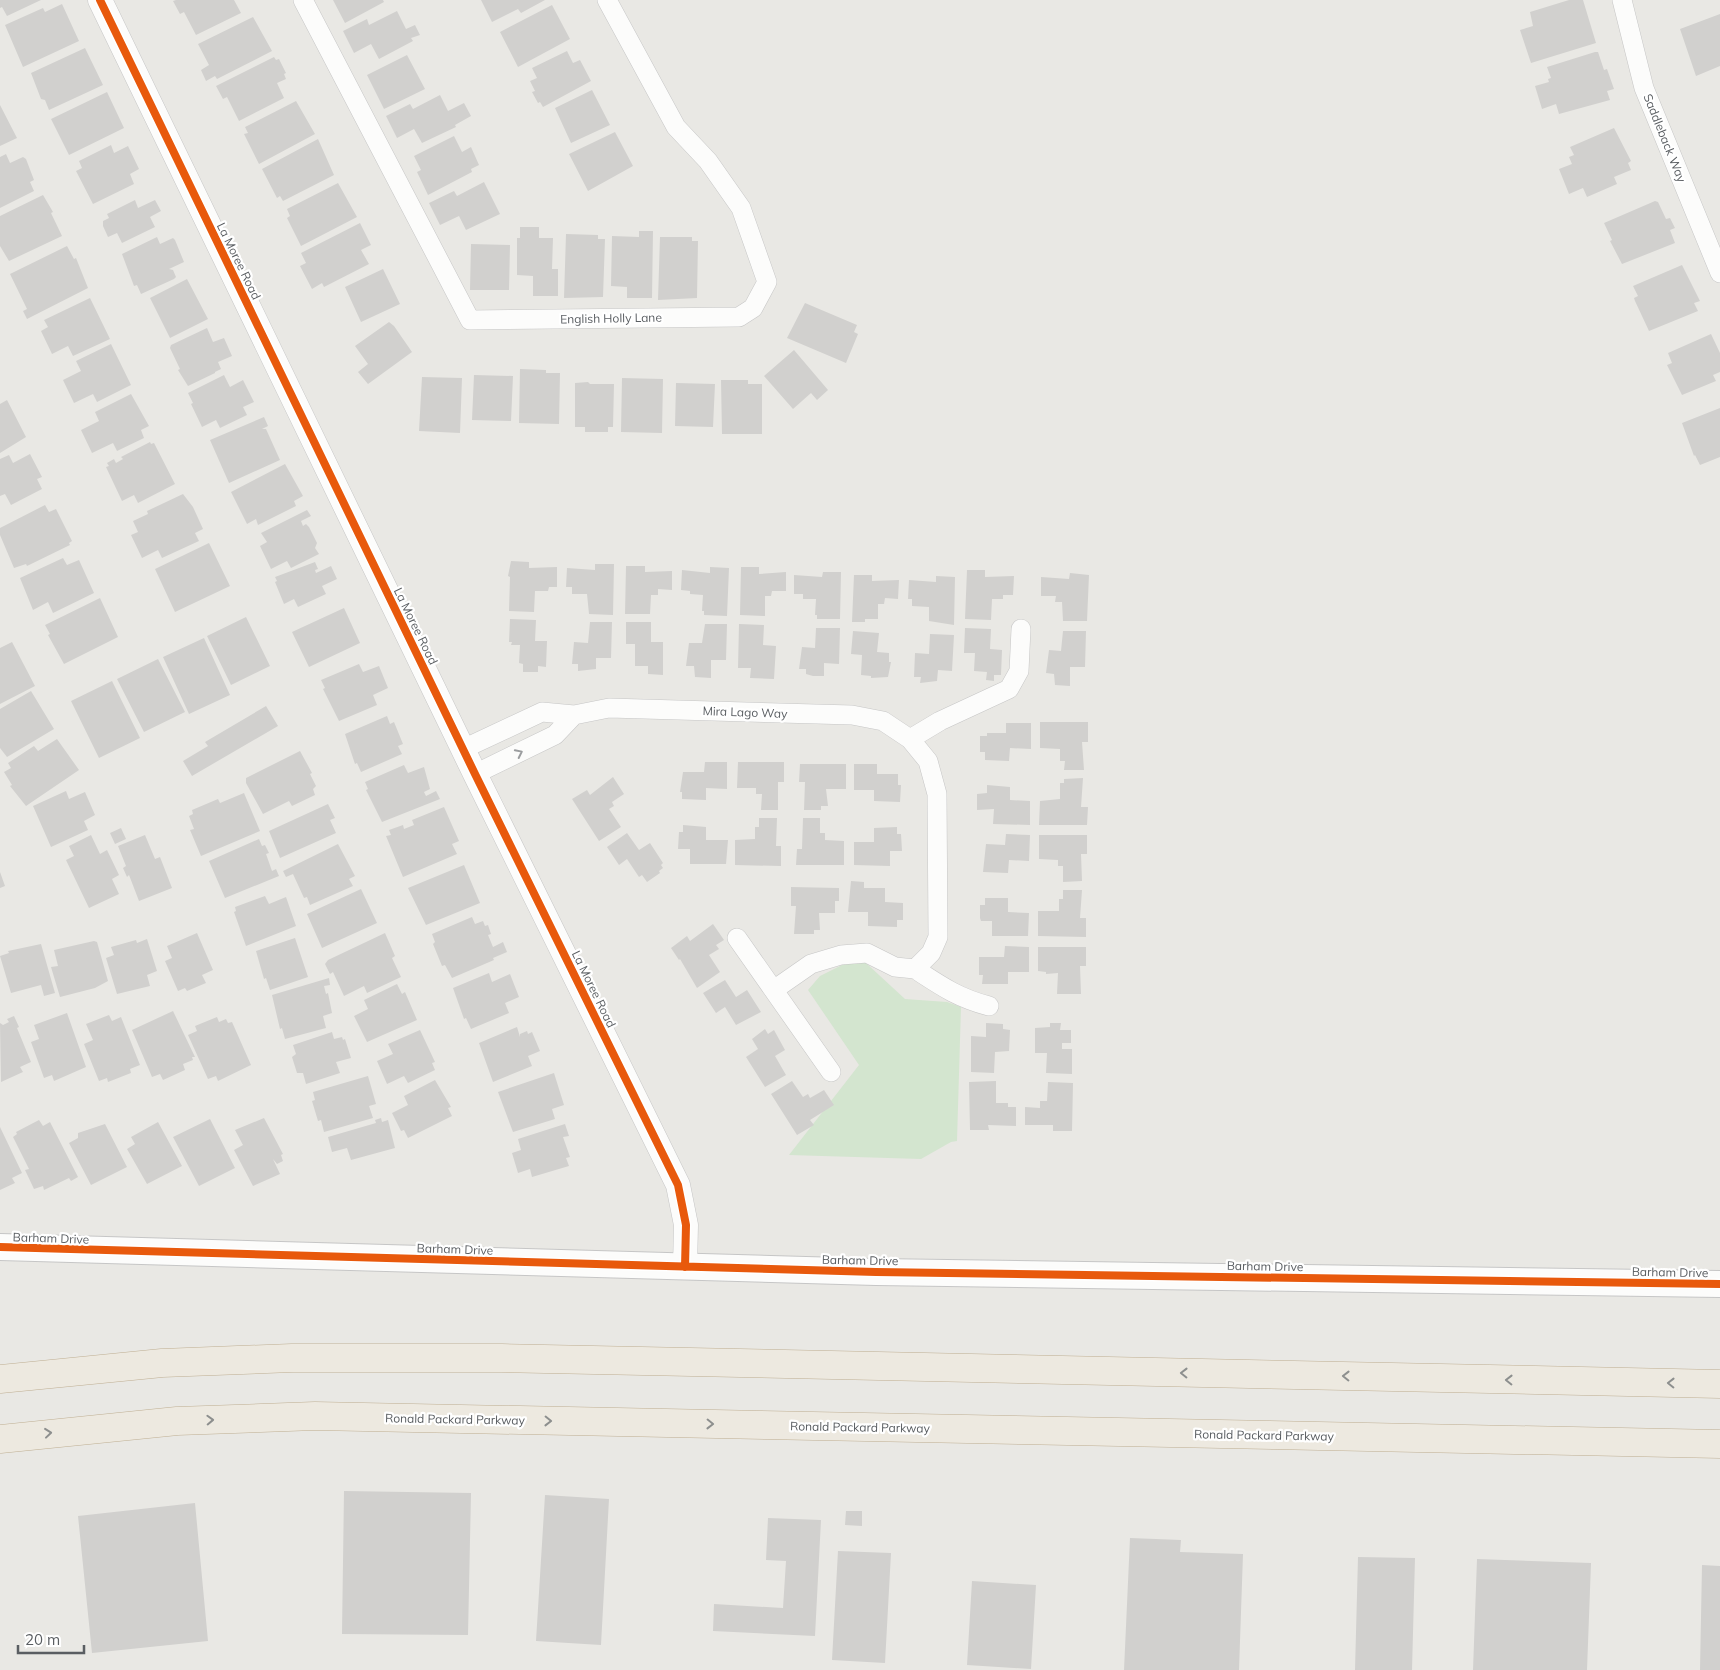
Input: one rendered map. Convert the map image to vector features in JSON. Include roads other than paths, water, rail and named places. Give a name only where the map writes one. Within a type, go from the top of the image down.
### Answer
[{"type":"highway","points":[[0,1379],[162,1363],[292,1358],[512,1359],[1720,1384]]},
{"type":"highway","name":"Ronald Packard Parkway","points":[[0,1439],[177,1421],[315,1416],[1720,1444]]},
{"type":"main road","name":"Barham Drive","points":[[0,1247],[876,1272],[1720,1284]]},
{"type":"street","name":"La Moree Road","points":[[100,0],[475,774],[678,1185],[686,1225],[685,1267]]},
{"type":"street","name":"English Holly Lane","points":[[302,0],[470,320],[739,317],[753,308],[767,282],[741,208],[708,161],[676,127],[606,0]]},
{"type":"street","name":"Saddleback Way","points":[[1622,0],[1644,88],[1720,273]]},
{"type":"street","points":[[910,739],[940,720],[1009,689],[1019,671],[1021,629]]},
{"type":"street","name":"Mira Lago Way","points":[[463,749],[542,712],[574,715],[608,708],[852,715],[883,721],[910,739],[928,761],[937,794],[938,937],[931,953],[915,968]]},
{"type":"street","points":[[475,774],[555,735],[574,715]]},
{"type":"street","points":[[738,938],[831,1072]]},
{"type":"street","points":[[775,989],[811,964],[841,955],[867,953],[895,967],[915,968],[948,992],[966,1000],[989,1006]]}]
